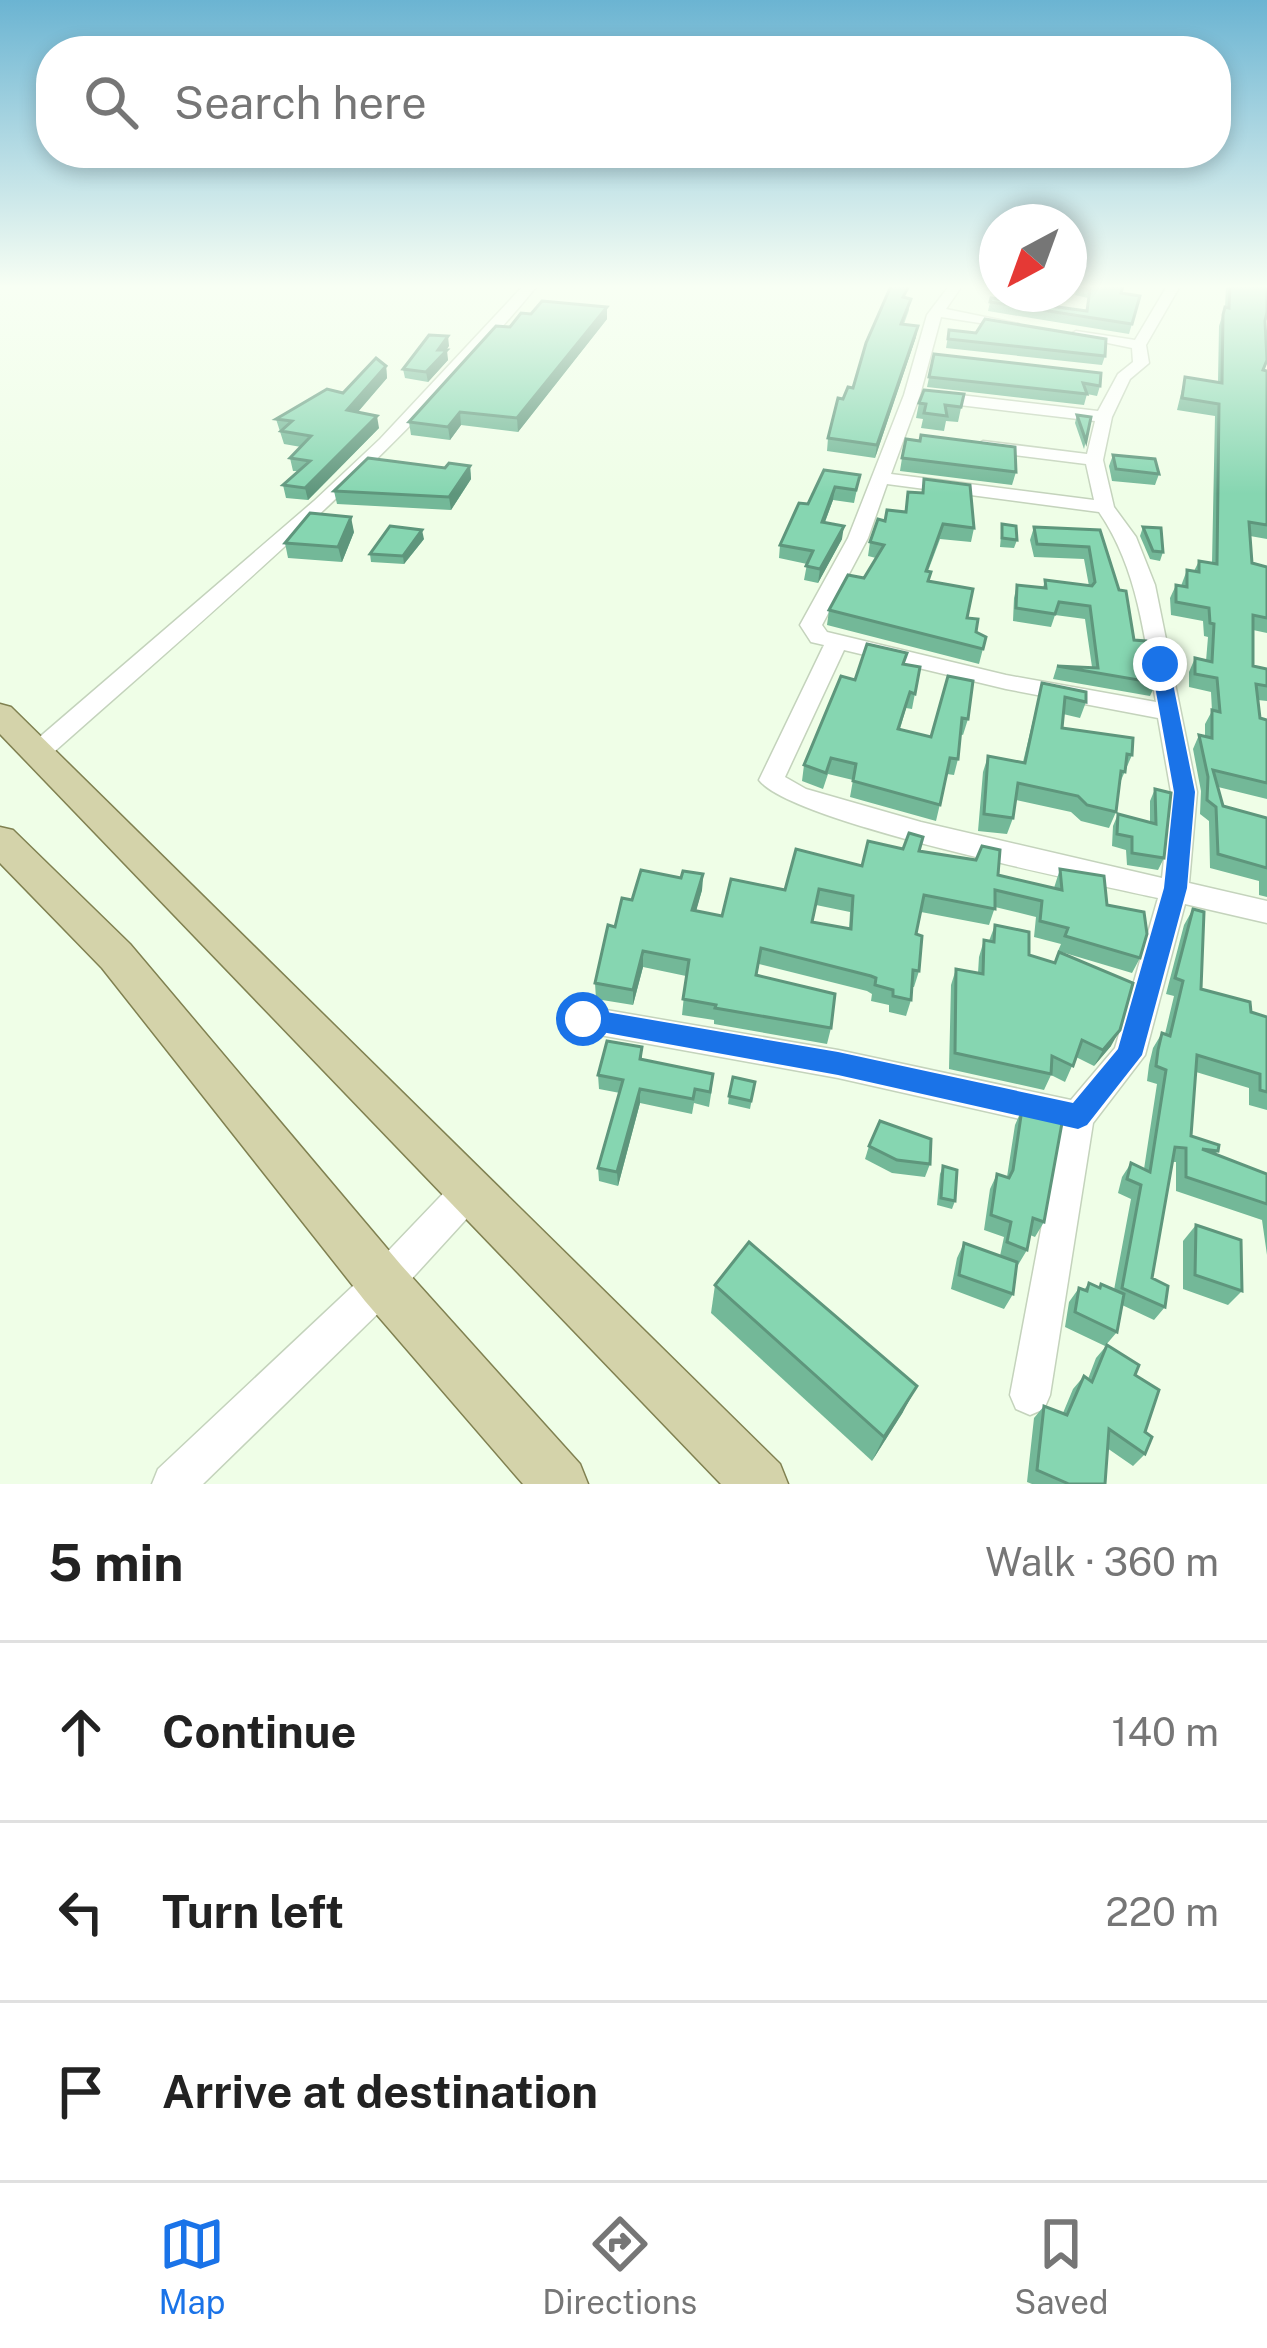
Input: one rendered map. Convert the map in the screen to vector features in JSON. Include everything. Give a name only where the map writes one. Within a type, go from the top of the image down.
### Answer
[{"type":"main road","points":[[0,715],[760,1484]]},
{"type":"main road","points":[[0,840],[116,956],[382,1283],[560,1484]]},
{"type":"street","points":[[37,753],[321,505],[467,355]]},
{"type":"street","points":[[929,355],[858,538],[811,625],[819,637],[1006,682],[1167,712]]},
{"type":"street","points":[[1030,1395],[1078,1117],[1129,1055],[1175,888],[1184,792],[1145,585],[1126,537],[1105,507],[1094,460],[1104,417],[1123,377],[1141,363],[1140,355]]},
{"type":"street","points":[[1097,374],[1123,377]]},
{"type":"street","points":[[912,395],[1104,417]]},
{"type":"street","points":[[897,435],[919,438]]},
{"type":"street","points":[[962,443],[1094,460]]},
{"type":"street","points":[[881,478],[1105,507]]},
{"type":"street","points":[[837,641],[771,780],[774,786],[797,799],[926,833],[1267,912]]},
{"type":"street","points":[[583,1019],[838,1064],[1078,1117]]},
{"type":"street","points":[[173,1484],[382,1283],[469,1191]]},
{"type":"building","points":[[414,355],[442,355],[426,372],[403,369]]},
{"type":"building","points":[[469,355],[568,355],[517,418],[460,412],[448,427],[409,422]]},
{"type":"building","points":[[862,355],[908,355],[877,445],[828,438],[838,398],[843,399],[848,387],[853,388]]},
{"type":"building","points":[[934,355],[1101,373],[1100,386],[1083,383],[1087,394],[929,377]]},
{"type":"building","points":[[1222,355],[1267,355],[1263,370],[1267,371],[1267,525],[1249,522],[1252,563],[1267,567],[1267,618],[1253,615],[1253,666],[1267,669],[1267,686],[1256,684],[1260,718],[1267,720],[1267,783],[1213,770],[1223,806],[1267,818],[1267,868],[1218,854],[1216,807],[1207,800],[1208,777],[1199,735],[1212,738],[1212,710],[1220,712],[1217,678],[1195,674],[1195,658],[1212,662],[1214,624],[1209,608],[1176,602],[1176,585],[1187,587],[1187,570],[1199,572],[1199,561],[1217,564],[1219,404],[1182,398],[1185,377],[1222,383]]},
{"type":"building","points":[[376,358],[386,366],[347,410],[377,416],[305,488],[283,485],[310,461],[290,458],[311,436],[281,431],[292,421],[276,419],[327,389],[343,393]]},
{"type":"building","points":[[924,390],[964,394],[961,407],[945,405],[947,416],[924,413],[926,404],[919,403]]},
{"type":"building","points":[[1077,415],[1091,417],[1086,441]]},
{"type":"building","points":[[921,435],[1015,447],[1016,472],[902,458],[906,439],[920,441]]},
{"type":"building","points":[[1113,455],[1155,459],[1159,474],[1116,469]]},
{"type":"building","points":[[368,458],[445,468],[449,463],[470,466],[449,497],[334,491]]},
{"type":"building","points":[[824,470],[860,475],[856,490],[835,487],[822,522],[844,526],[820,569],[806,566],[813,551],[780,545],[799,503],[808,504]]},
{"type":"building","points":[[924,479],[970,485],[974,528],[943,524],[926,571],[931,572],[928,581],[973,589],[967,618],[978,619],[976,632],[986,637],[983,649],[829,610],[848,575],[864,578],[884,545],[870,542],[878,519],[885,521],[887,510],[906,512],[908,492],[923,493]]},
{"type":"building","points":[[310,513],[351,517],[338,547],[285,543]]},
{"type":"building","points":[[1002,524],[1016,526],[1017,540],[1002,538]]},
{"type":"building","points":[[390,526],[422,530],[403,556],[370,554]]},
{"type":"building","points":[[1034,527],[1100,530],[1119,590],[1126,591],[1134,640],[1146,641],[1156,683],[1057,666],[1098,668],[1090,606],[1059,602],[1055,614],[1016,608],[1017,585],[1046,588],[1045,580],[1092,586],[1095,582],[1089,547],[1037,544]]},
{"type":"building","points":[[1143,527],[1161,528],[1163,552],[1153,551]]},
{"type":"building","points":[[867,644],[907,653],[903,664],[920,667],[915,694],[910,692],[898,729],[931,737],[948,676],[973,681],[968,719],[962,718],[958,759],[950,758],[940,805],[853,781],[856,764],[831,758],[826,773],[804,765],[841,676],[855,680]]},
{"type":"building","points":[[1042,683],[1086,692],[1086,702],[1065,697],[1062,728],[1133,738],[1132,755],[1127,754],[1125,772],[1121,771],[1116,812],[1087,805],[1078,796],[1018,783],[1013,818],[984,814],[988,756],[1025,763]]},
{"type":"building","points":[[1155,789],[1171,793],[1164,858],[1132,853],[1132,837],[1117,834],[1118,814],[1156,824]]},
{"type":"building","points":[[909,833],[923,837],[919,851],[976,860],[982,846],[1000,850],[998,875],[1062,890],[1060,869],[1104,876],[1107,905],[1144,912],[1147,934],[1140,958],[1065,936],[1068,928],[1040,921],[1042,901],[995,890],[995,909],[924,895],[916,934],[922,936],[919,971],[913,970],[911,1000],[893,996],[893,990],[875,985],[876,978],[871,976],[761,948],[756,975],[835,994],[831,1028],[683,999],[689,960],[643,951],[633,990],[595,983],[608,925],[615,927],[622,898],[632,900],[641,870],[681,878],[683,871],[703,874],[692,910],[722,916],[731,879],[785,890],[796,849],[862,866],[868,841],[903,849]],"holes":[[[819,889],[853,896],[851,929],[812,922]]]},
{"type":"building","points":[[1193,909],[1204,912],[1201,989],[1250,1002],[1251,1012],[1267,1017],[1267,1092],[1260,1090],[1260,1074],[1197,1055],[1191,1136],[1219,1145],[1218,1151],[1202,1149],[1267,1174],[1267,1204],[1186,1177],[1186,1148],[1175,1147],[1152,1278],[1168,1286],[1165,1307],[1122,1288],[1141,1185],[1127,1179],[1131,1163],[1150,1172],[1166,1070],[1156,1066],[1158,1050],[1162,1033],[1170,1036],[1183,981],[1175,978]]},
{"type":"building","points":[[995,925],[1029,932],[1029,955],[1055,963],[1059,952],[1133,983],[1120,1030],[1103,1050],[1082,1040],[1073,1066],[1052,1056],[1051,1074],[955,1053],[956,969],[983,974],[984,940],[994,942]]},
{"type":"building","points":[[607,1041],[642,1047],[640,1059],[713,1074],[710,1092],[695,1089],[693,1099],[640,1089],[617,1172],[598,1168],[623,1080],[598,1075]]},
{"type":"building","points":[[733,1077],[755,1082],[751,1101],[729,1096]]},
{"type":"building","points":[[1022,1109],[1062,1123],[1044,1222],[1033,1218],[1027,1250],[1007,1242],[1011,1222],[991,1215],[997,1174],[1009,1178],[1013,1170]]},
{"type":"building","points":[[880,1121],[931,1139],[930,1164],[897,1160],[869,1146]]},
{"type":"building","points":[[943,1166],[957,1170],[955,1201],[941,1198]]},
{"type":"building","points":[[1196,1225],[1241,1240],[1242,1291],[1195,1275]]},
{"type":"building","points":[[749,1242],[917,1386],[884,1437],[715,1285]]},
{"type":"building","points":[[964,1243],[1017,1262],[1013,1294],[959,1275]]},
{"type":"building","points":[[1089,1283],[1124,1294],[1117,1332],[1075,1312],[1079,1288],[1087,1291]]},
{"type":"building","points":[[1107,1345],[1139,1365],[1135,1375],[1159,1390],[1145,1432],[1152,1437],[1145,1454],[1109,1429],[1105,1484],[1069,1484],[1037,1470],[1044,1406],[1067,1415],[1084,1376],[1092,1382]]},
{"type":"route","points":[[583,1019],[838,1064],[1078,1117],[1129,1055],[1175,888],[1184,792],[1160,664]]}]
